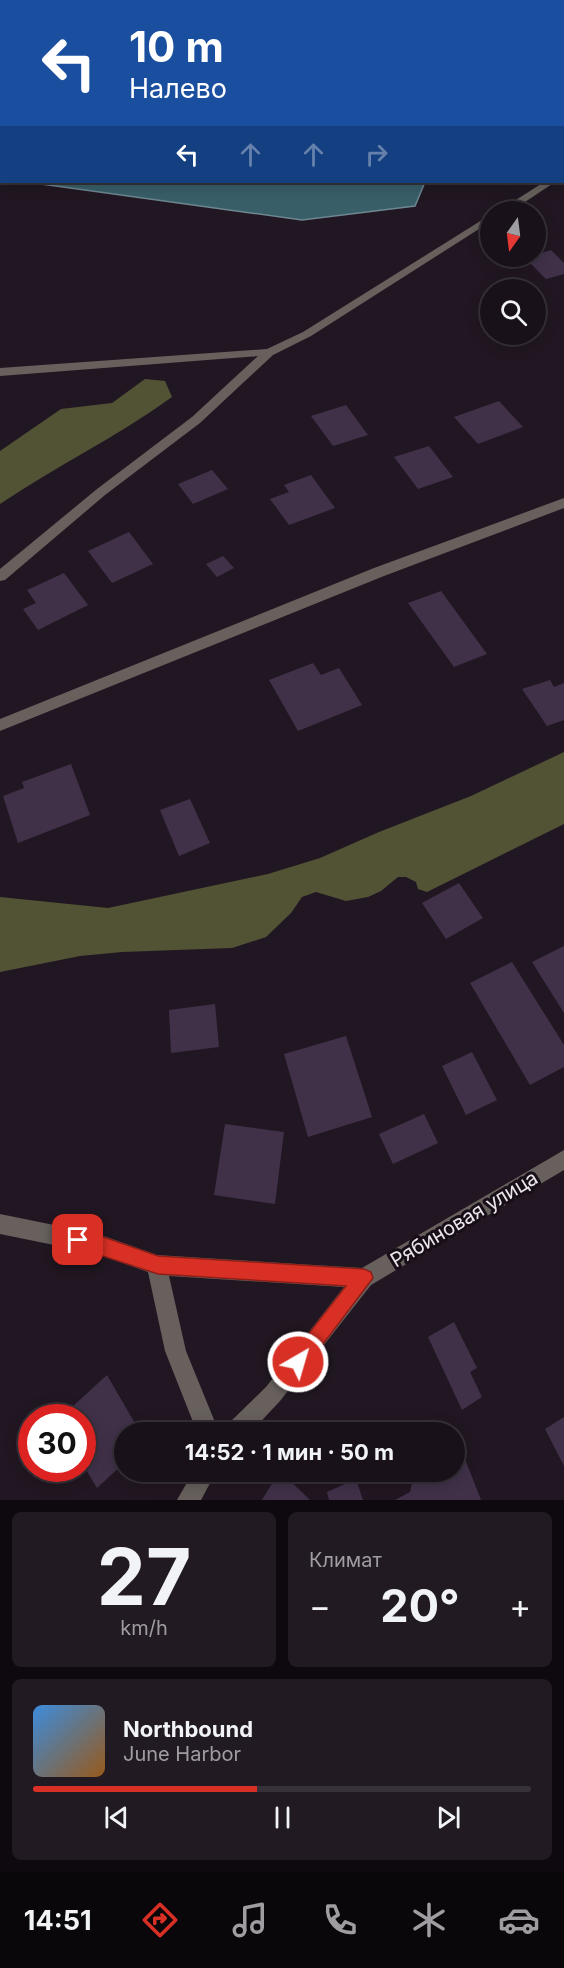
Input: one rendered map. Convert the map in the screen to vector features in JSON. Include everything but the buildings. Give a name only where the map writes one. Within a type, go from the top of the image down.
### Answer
[{"type":"street","points":[[520,201],[548,183]]},
{"type":"street","points":[[0,576],[102,492],[196,420],[269,352],[307,334],[480,224]]},
{"type":"street","points":[[0,372],[269,352]]},
{"type":"street","points":[[0,725],[379,572],[564,503]]},
{"type":"street","name":"Рябиновая улица","points":[[364,1278],[564,1159]]},
{"type":"street","points":[[0,1224],[98,1244],[158,1265],[364,1278]]},
{"type":"street","points":[[158,1265],[162,1302],[176,1354],[190,1395],[203,1422]]},
{"type":"street","points":[[246,1422],[273,1394],[364,1278]]},
{"type":"street","points":[[188,1500],[200,1482]]},
{"type":"green space","points":[[145,379],[165,381],[172,397],[0,504],[0,451],[61,409],[112,403]]},
{"type":"green space","points":[[564,752],[564,824],[427,892],[418,889],[416,882],[406,877],[398,877],[381,891],[368,897],[346,901],[316,892],[302,897],[291,913],[266,937],[232,948],[80,956],[0,972],[0,897],[108,908],[268,874],[320,858],[471,796]]},
{"type":"water","points":[[34,183],[425,183],[415,206],[302,220]]},
{"type":"route","points":[[78,1240],[98,1244],[158,1265],[364,1278],[298,1362]]}]
